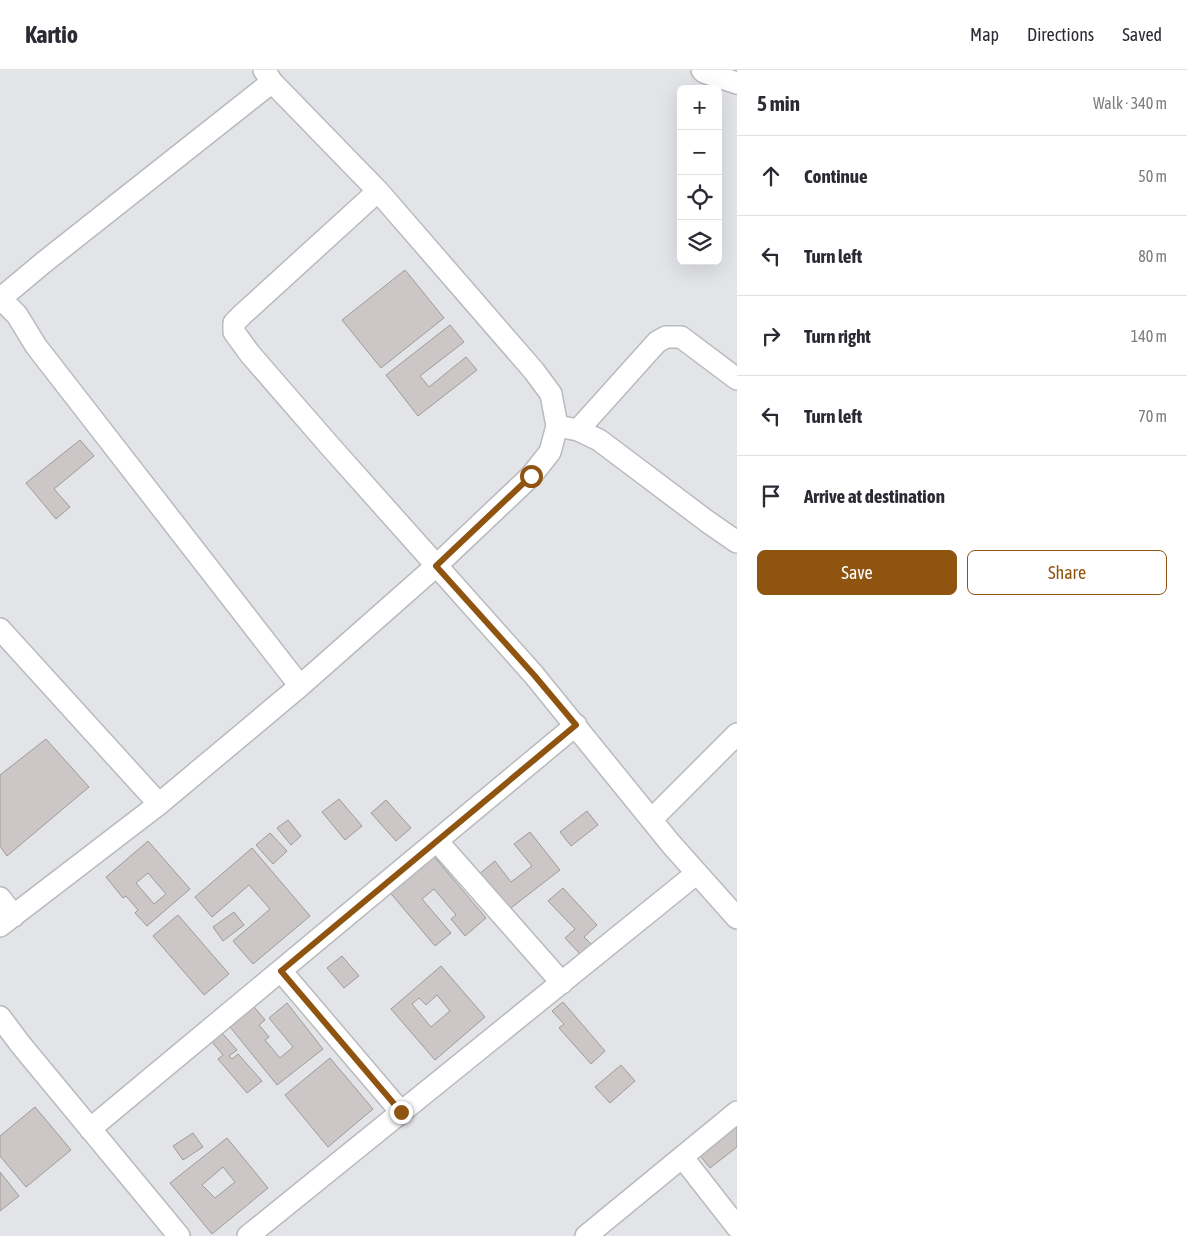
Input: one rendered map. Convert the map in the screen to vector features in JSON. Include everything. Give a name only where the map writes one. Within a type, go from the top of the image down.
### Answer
[{"type":"street","points":[[702,70],[737,83]]},
{"type":"street","points":[[0,898],[7,921],[159,804],[300,686],[436,566],[531,476],[550,452],[557,426],[551,394],[534,371],[378,191],[268,76],[0,299],[17,315],[36,346],[300,686]]},
{"type":"street","points":[[378,191],[243,314],[234,323],[234,332],[250,354],[323,438],[534,675],[671,844],[737,918]]},
{"type":"street","points":[[578,430],[656,342],[666,337],[681,337],[737,379]]},
{"type":"street","points":[[557,426],[578,430],[599,440],[737,542]]},
{"type":"street","points":[[0,629],[159,804]]},
{"type":"street","points":[[90,1129],[576,725]]},
{"type":"street","points":[[652,819],[737,734]]},
{"type":"street","points":[[437,841],[562,983]]},
{"type":"street","points":[[248,1236],[697,873]]},
{"type":"street","points":[[281,971],[401,1112]]},
{"type":"street","points":[[0,1017],[179,1236]]},
{"type":"street","points":[[586,1236],[737,1112]]},
{"type":"street","points":[[683,1158],[737,1227]]},
{"type":"building","points":[[405,270],[444,318],[381,368],[342,320]]},
{"type":"building","points":[[450,325],[464,342],[420,376],[429,387],[466,357],[477,370],[418,416],[386,375]]},
{"type":"building","points":[[80,440],[94,456],[54,489],[70,507],[56,519],[26,483]]},
{"type":"building","points":[[46,739],[89,787],[7,856],[0,846],[0,775]]},
{"type":"building","points":[[339,799],[362,826],[345,840],[322,812]]},
{"type":"building","points":[[386,800],[411,828],[396,841],[371,813]]},
{"type":"building","points":[[587,811],[598,825],[571,846],[560,832]]},
{"type":"building","points":[[288,820],[301,836],[291,845],[277,828]]},
{"type":"building","points":[[530,832],[560,870],[507,911],[478,875],[495,861],[511,882],[532,866],[514,844]]},
{"type":"building","points":[[270,833],[287,851],[273,864],[256,845]]},
{"type":"building","points":[[148,841],[190,889],[147,926],[135,913],[138,910],[126,896],[123,898],[106,877]],"holes":[[[148,873],[166,894],[154,904],[136,883]]]},
{"type":"building","points":[[252,848],[310,916],[253,964],[233,941],[270,909],[249,885],[212,917],[195,897]]},
{"type":"building","points":[[432,854],[486,918],[465,936],[451,919],[456,915],[434,889],[422,899],[451,933],[435,946],[388,890]]},
{"type":"building","points":[[563,888],[597,925],[584,937],[592,945],[581,955],[565,938],[575,929],[548,901]]},
{"type":"building","points":[[234,912],[244,925],[223,941],[213,927]]},
{"type":"building","points":[[178,915],[229,974],[204,995],[153,936]]},
{"type":"building","points":[[342,956],[359,976],[344,988],[327,968]]},
{"type":"building","points":[[441,966],[485,1017],[435,1060],[391,1009]],"holes":[[[437,995],[450,1011],[431,1027],[412,1004],[419,998],[426,1005]]]},
{"type":"building","points":[[563,1002],[605,1051],[591,1064],[559,1028],[564,1024],[552,1011]]},
{"type":"building","points":[[251,1003],[265,1020],[259,1025],[269,1037],[265,1040],[280,1058],[293,1047],[269,1018],[287,1003],[323,1049],[277,1085],[226,1022]]},
{"type":"building","points":[[222,1033],[237,1050],[229,1056],[232,1059],[238,1054],[262,1081],[247,1093],[218,1059],[223,1055],[212,1042]]},
{"type":"building","points":[[330,1058],[373,1109],[328,1147],[285,1095]]},
{"type":"building","points":[[621,1065],[635,1081],[610,1103],[595,1087]]},
{"type":"building","points":[[35,1107],[71,1150],[26,1187],[0,1156],[0,1136]]},
{"type":"building","points":[[737,1125],[737,1147],[710,1168],[697,1152]]},
{"type":"building","points":[[193,1133],[203,1147],[183,1160],[173,1146]]},
{"type":"building","points":[[227,1138],[268,1188],[212,1234],[170,1183]],"holes":[[[223,1167],[235,1182],[215,1198],[202,1185]]]},
{"type":"building","points":[[0,1172],[19,1196],[0,1211]]},
{"type":"route","points":[[401,1112],[281,971],[576,725],[534,675],[436,566],[531,476]]}]
